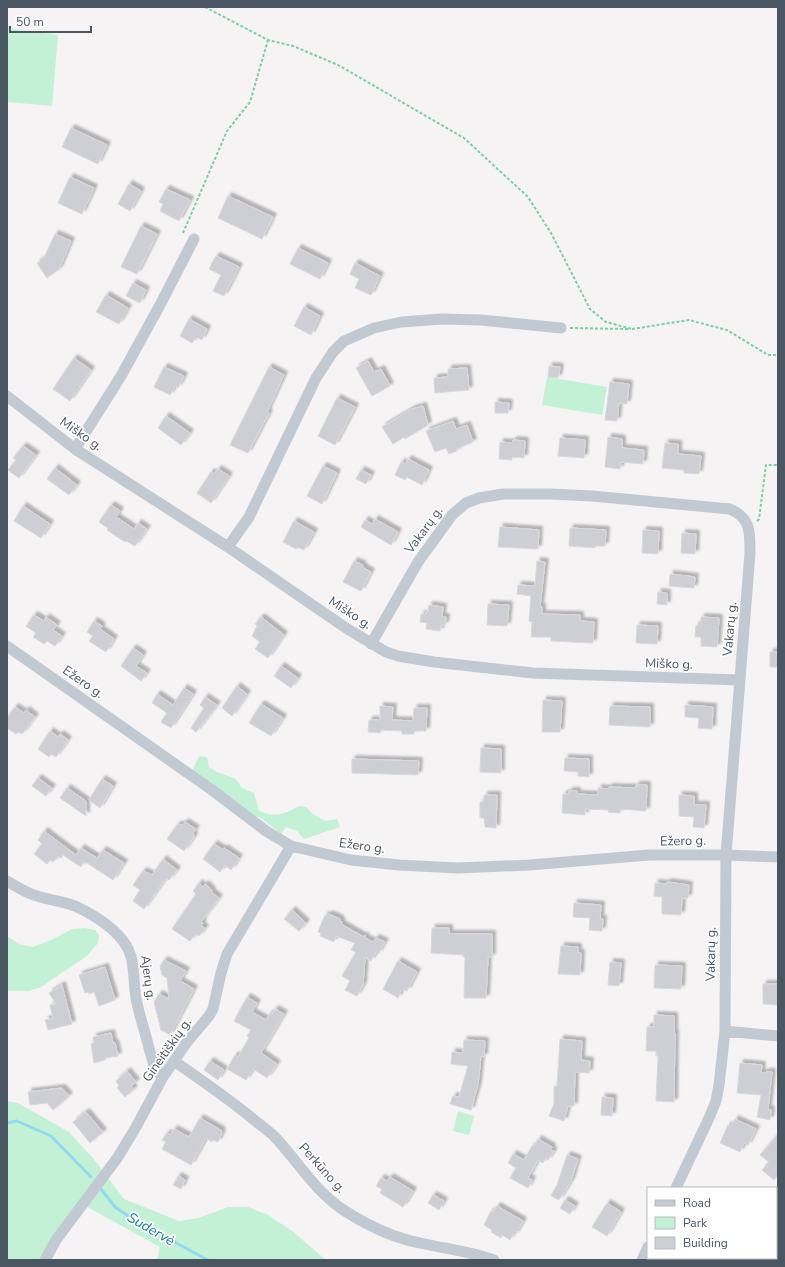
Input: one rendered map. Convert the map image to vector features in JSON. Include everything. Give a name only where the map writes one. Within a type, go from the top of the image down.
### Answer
[{"type":"street","points":[[75,449],[121,376],[194,239]]},
{"type":"street","points":[[228,547],[249,516],[316,378],[333,352],[344,341],[374,328],[401,322],[442,319],[481,320],[561,328]]},
{"type":"street","name":"Miško g.","points":[[7,396],[75,449],[228,547],[346,628],[386,652],[398,656],[434,662],[533,673],[740,680]]},
{"type":"street","name":"Vakarų g.","points":[[371,644],[418,562],[452,515],[466,503],[480,498],[503,494],[592,496],[730,509],[738,512],[747,523],[749,529],[750,553],[726,855],[725,1031],[716,1101],[676,1187]]},
{"type":"street","name":"Ežero g.","points":[[7,646],[212,790],[266,831],[291,846],[351,860],[399,865],[458,868],[530,866],[649,855],[726,855],[778,858]]},
{"type":"street","name":"Gineitiškių g.","points":[[45,1260],[56,1240],[118,1157],[163,1077],[187,1042],[210,1016],[227,954],[291,846]]},
{"type":"street","name":"Ajerų g.","points":[[7,881],[33,895],[56,900],[76,907],[118,934],[126,944],[131,953],[136,997],[140,1015],[154,1064],[158,1074],[163,1077]]},
{"type":"street","points":[[725,1031],[778,1036]]},
{"type":"street","name":"Perkūno g.","points":[[174,1062],[243,1111],[273,1135],[318,1188],[329,1199],[345,1211],[387,1232],[419,1243],[476,1253],[494,1260]]},
{"type":"street","points":[[642,1260],[647,1249]]},
{"type":"path","points":[[205,7],[268,40],[293,46],[338,65],[464,138],[528,197],[551,234],[590,309],[606,322],[632,329]]},
{"type":"path","points":[[183,233],[227,131],[250,102],[268,40]]},
{"type":"path","points":[[561,328],[632,329],[689,320],[726,330],[768,355],[778,355]]},
{"type":"path","points":[[749,529],[758,519],[766,465],[778,465]]},
{"type":"green space","points":[[7,28],[58,35],[52,106],[7,102]]},
{"type":"green space","points":[[547,377],[607,387],[602,415],[542,405]]},
{"type":"green space","points":[[199,756],[207,757],[209,767],[217,772],[236,779],[242,788],[254,793],[259,811],[275,815],[284,813],[299,806],[306,807],[313,814],[325,821],[337,819],[340,827],[304,839],[297,831],[286,827],[281,834],[260,817],[251,816],[194,774],[193,769]]},
{"type":"green space","points":[[85,928],[95,930],[99,935],[98,943],[87,956],[41,987],[29,991],[7,991],[7,936],[19,944],[33,947],[72,929]]},
{"type":"green space","points":[[7,1101],[18,1103],[69,1132],[93,1158],[124,1199],[179,1221],[198,1218],[228,1207],[248,1207],[268,1215],[292,1231],[326,1260],[157,1260],[160,1247],[89,1208],[82,1199],[41,1260],[7,1260]]},
{"type":"green space","points":[[458,1111],[474,1116],[469,1135],[453,1131]]},
{"type":"green space","points":[[778,1227],[778,1260],[745,1260],[777,1259]]},
{"type":"building","points":[[71,128],[107,145],[98,164],[62,147]]},
{"type":"building","points":[[70,177],[94,188],[82,214],[58,203]]},
{"type":"building","points":[[129,184],[141,191],[130,211],[118,204]]},
{"type":"building","points":[[166,189],[190,200],[179,221],[160,211],[163,204],[159,202]]},
{"type":"building","points":[[228,196],[273,217],[262,239],[218,218]]},
{"type":"building","points":[[141,226],[157,234],[137,274],[121,267]]},
{"type":"building","points":[[55,234],[71,241],[59,269],[47,278],[37,263],[44,258]]},
{"type":"building","points":[[298,248],[328,263],[320,279],[290,264]]},
{"type":"building","points":[[216,256],[239,267],[224,296],[213,291],[221,275],[209,269]]},
{"type":"building","points":[[355,263],[380,276],[371,295],[355,288],[359,279],[350,274]]},
{"type":"building","points":[[133,283],[146,290],[140,303],[126,296]]},
{"type":"building","points":[[106,295],[128,308],[119,324],[96,312]]},
{"type":"building","points":[[304,307],[320,316],[311,335],[294,326]]},
{"type":"building","points":[[189,319],[207,329],[202,340],[196,337],[192,343],[180,336]]},
{"type":"building","points":[[74,358],[91,370],[70,401],[53,389]]},
{"type":"building","points":[[368,361],[374,372],[381,369],[390,386],[372,396],[356,368]]},
{"type":"building","points":[[549,366],[560,367],[558,378],[548,377]]},
{"type":"building","points":[[164,367],[184,376],[178,388],[175,386],[170,395],[154,387]]},
{"type":"building","points":[[269,367],[284,375],[267,412],[269,413],[248,453],[230,445]]},
{"type":"building","points":[[467,368],[469,390],[435,393],[434,378],[448,377],[448,369]]},
{"type":"building","points":[[610,382],[629,384],[627,404],[619,403],[617,421],[605,420]]},
{"type":"building","points":[[337,398],[355,407],[335,445],[318,436]]},
{"type":"building","points":[[495,402],[509,403],[508,413],[495,413]]},
{"type":"building","points":[[423,406],[428,425],[405,439],[404,437],[393,444],[382,427],[412,409]]},
{"type":"building","points":[[166,416],[190,433],[181,445],[158,428]]},
{"type":"building","points":[[453,421],[456,429],[467,425],[473,442],[456,449],[457,451],[449,454],[446,448],[435,452],[426,431]]},
{"type":"building","points":[[608,437],[622,439],[622,448],[644,450],[643,464],[621,462],[620,469],[605,467]]},
{"type":"building","points":[[560,438],[585,440],[584,458],[558,456]]},
{"type":"building","points":[[513,440],[525,441],[524,458],[512,457],[512,460],[499,459],[500,442],[512,443]]},
{"type":"building","points":[[665,443],[678,444],[678,454],[701,456],[699,474],[684,473],[684,470],[662,468]]},
{"type":"building","points":[[23,446],[36,455],[19,478],[8,470],[16,460],[13,458]]},
{"type":"building","points":[[408,459],[429,470],[422,485],[407,477],[405,480],[395,475],[401,462],[405,464]]},
{"type":"building","points":[[323,466],[337,473],[322,504],[307,496]]},
{"type":"building","points":[[55,468],[77,485],[69,495],[47,479]]},
{"type":"building","points":[[218,469],[229,476],[211,503],[197,493],[211,472],[214,474]]},
{"type":"building","points":[[361,470],[371,475],[366,484],[356,479]]},
{"type":"building","points":[[111,505],[120,511],[116,517],[134,529],[138,523],[147,529],[135,546],[126,541],[125,542],[107,530],[108,528],[99,522]]},
{"type":"building","points":[[23,506],[50,524],[41,538],[14,521]]},
{"type":"building","points":[[375,519],[398,532],[391,545],[361,527],[365,520],[372,524]]},
{"type":"building","points":[[294,521],[314,532],[304,550],[297,547],[296,549],[283,542]]},
{"type":"building","points":[[500,527],[539,530],[538,549],[498,547]]},
{"type":"building","points":[[570,528],[606,530],[605,546],[595,546],[595,548],[569,546]]},
{"type":"building","points":[[643,530],[659,531],[658,554],[642,553]]},
{"type":"building","points":[[682,533],[696,534],[695,554],[681,553]]},
{"type":"building","points":[[354,561],[363,565],[362,567],[371,572],[361,591],[343,582]]},
{"type":"building","points":[[537,561],[545,562],[540,607],[542,607],[542,614],[580,615],[580,621],[594,622],[593,643],[551,641],[551,637],[531,637],[532,622],[529,621],[531,596],[517,594],[518,585],[535,586]]},
{"type":"building","points":[[670,574],[695,577],[694,588],[669,586]]},
{"type":"building","points":[[658,592],[667,593],[667,605],[657,604]]},
{"type":"building","points":[[488,604],[509,605],[507,626],[487,625]]},
{"type":"building","points":[[429,605],[443,607],[442,617],[446,617],[445,625],[441,625],[440,631],[426,629],[427,623],[420,622],[421,614],[425,615],[426,612],[428,612]]},
{"type":"building","points":[[34,615],[44,621],[46,617],[57,625],[53,630],[62,636],[55,646],[47,641],[44,644],[33,637],[36,633],[26,626]]},
{"type":"building","points":[[261,617],[284,635],[268,658],[255,649],[260,642],[252,636],[257,626],[255,624]]},
{"type":"building","points":[[701,617],[719,618],[717,647],[701,646],[701,637],[695,637],[696,625],[701,626]]},
{"type":"building","points":[[94,621],[102,626],[100,629],[114,639],[106,652],[89,641],[93,636],[87,632]]},
{"type":"building","points":[[637,625],[658,626],[657,644],[636,643]]},
{"type":"building","points":[[133,648],[143,655],[136,666],[147,673],[141,681],[121,666]]},
{"type":"building","points":[[770,652],[778,652],[778,667],[770,667]]},
{"type":"building","points":[[281,666],[298,678],[291,688],[274,676]]},
{"type":"building","points":[[237,686],[247,694],[232,716],[222,708]]},
{"type":"building","points":[[184,688],[193,694],[171,728],[161,722],[167,713],[152,703],[157,694],[173,705]]},
{"type":"building","points":[[205,697],[217,705],[196,732],[191,728],[204,708],[200,705]]},
{"type":"building","points":[[543,700],[562,701],[560,732],[542,732]]},
{"type":"building","points":[[261,704],[283,718],[271,736],[249,723]]},
{"type":"building","points":[[685,705],[713,707],[712,729],[698,728],[699,718],[685,717]]},
{"type":"building","points":[[380,706],[393,707],[392,720],[413,721],[414,708],[427,708],[426,731],[414,731],[414,734],[402,734],[402,731],[381,730],[380,733],[368,732],[369,720],[380,720]]},
{"type":"building","points":[[610,706],[650,707],[650,727],[609,725]]},
{"type":"building","points":[[15,707],[24,713],[26,710],[35,717],[22,734],[18,732],[16,734],[7,728],[7,718]]},
{"type":"building","points":[[50,731],[58,737],[60,734],[68,740],[56,757],[51,754],[49,757],[38,749]]},
{"type":"building","points":[[481,748],[501,749],[501,773],[480,772]]},
{"type":"building","points":[[565,758],[589,759],[589,777],[578,776],[578,772],[564,771]]},
{"type":"building","points":[[352,759],[419,761],[418,775],[352,773]]},
{"type":"building","points":[[38,778],[52,788],[46,796],[32,786]]},
{"type":"building","points":[[102,779],[113,786],[100,808],[89,800]]},
{"type":"building","points":[[636,785],[647,785],[646,811],[620,809],[620,813],[608,812],[609,810],[585,809],[585,815],[562,813],[563,794],[569,794],[569,791],[577,791],[577,794],[598,795],[598,788],[636,788]]},
{"type":"building","points":[[67,788],[86,801],[86,816],[60,798]]},
{"type":"building","points":[[484,795],[497,795],[496,828],[485,827],[484,818],[480,818],[480,802],[484,802]]},
{"type":"building","points":[[679,795],[694,796],[694,805],[706,805],[704,828],[693,827],[694,817],[679,816]]},
{"type":"building","points":[[185,822],[196,829],[193,833],[194,837],[184,851],[167,839],[177,825],[182,825]]},
{"type":"building","points":[[44,831],[76,855],[81,848],[97,858],[103,850],[124,863],[113,880],[84,861],[81,867],[63,855],[61,858],[58,856],[53,862],[50,860],[47,864],[34,854],[42,844],[38,840]]},
{"type":"building","points":[[214,844],[223,850],[224,848],[239,858],[231,870],[225,865],[220,872],[203,859]]},
{"type":"building","points":[[163,859],[177,870],[169,880],[166,878],[144,909],[133,901],[140,890],[133,885],[143,871],[152,875]]},
{"type":"building","points":[[667,882],[689,885],[688,898],[682,898],[681,915],[662,914],[662,897],[654,896],[655,883],[667,884]]},
{"type":"building","points":[[199,883],[203,887],[205,884],[212,890],[211,892],[219,898],[201,922],[203,923],[201,926],[205,928],[199,936],[195,934],[190,941],[172,929],[196,894],[193,891]]},
{"type":"building","points":[[574,903],[601,905],[600,919],[603,919],[602,931],[589,930],[590,918],[573,917]]},
{"type":"building","points":[[292,910],[306,923],[299,931],[284,919]]},
{"type":"building","points":[[329,914],[340,919],[342,922],[341,924],[364,937],[365,935],[365,938],[373,942],[376,938],[385,942],[378,954],[376,952],[371,961],[365,957],[363,985],[357,996],[345,990],[350,981],[342,976],[356,952],[351,950],[355,943],[336,936],[334,942],[320,936],[321,933],[318,932],[325,915],[328,916]]},
{"type":"building","points":[[432,928],[449,928],[449,934],[492,934],[492,957],[488,957],[486,998],[464,998],[465,957],[463,957],[463,955],[431,953]]},
{"type":"building","points":[[561,946],[578,947],[578,953],[581,953],[580,975],[558,974]]},
{"type":"building","points":[[164,960],[186,971],[180,981],[194,989],[170,1035],[161,1030],[154,1002],[159,994],[169,999],[167,978],[162,975],[160,966]]},
{"type":"building","points":[[398,961],[417,972],[407,991],[402,989],[398,998],[383,989]]},
{"type":"building","points":[[610,962],[621,963],[619,986],[608,985]]},
{"type":"building","points":[[655,965],[682,966],[681,989],[654,988]]},
{"type":"building","points":[[105,967],[115,1000],[99,1006],[94,992],[89,994],[88,992],[85,993],[79,975]]},
{"type":"building","points":[[763,984],[778,984],[778,1005],[763,1004]]},
{"type":"building","points":[[62,985],[72,1024],[48,1030],[45,1020],[53,1018],[50,1005],[56,1004],[49,993]]},
{"type":"building","points":[[247,997],[257,1003],[252,1012],[266,1020],[270,1013],[272,1014],[275,1009],[284,1014],[261,1053],[277,1064],[267,1078],[253,1069],[246,1080],[227,1069],[235,1055],[238,1057],[249,1038],[247,1036],[251,1030],[234,1021]]},
{"type":"building","points":[[654,1015],[674,1016],[674,1102],[656,1101],[658,1056],[656,1056],[656,1051],[646,1051],[647,1027],[654,1027]]},
{"type":"building","points":[[111,1033],[118,1056],[105,1058],[105,1060],[94,1063],[91,1044],[94,1043],[93,1037]]},
{"type":"building","points":[[560,1039],[582,1041],[581,1060],[590,1061],[589,1073],[575,1072],[574,1106],[568,1106],[564,1121],[549,1116],[554,1104],[554,1086],[557,1086]]},
{"type":"building","points":[[464,1040],[485,1041],[484,1057],[481,1056],[478,1085],[471,1110],[450,1104],[453,1096],[459,1097],[468,1066],[451,1064],[452,1052],[463,1053]]},
{"type":"building","points":[[210,1061],[224,1070],[218,1080],[204,1070]]},
{"type":"building","points":[[740,1063],[762,1065],[761,1073],[772,1072],[768,1109],[771,1110],[770,1120],[757,1117],[761,1095],[737,1093]]},
{"type":"building","points":[[127,1071],[136,1082],[131,1086],[134,1089],[125,1097],[117,1088],[119,1086],[116,1081]]},
{"type":"building","points":[[62,1088],[69,1096],[53,1110],[47,1103],[30,1105],[28,1092]]},
{"type":"building","points":[[602,1097],[613,1098],[612,1116],[601,1115]]},
{"type":"building","points":[[86,1112],[103,1132],[90,1143],[73,1122]]},
{"type":"building","points":[[200,1118],[222,1131],[222,1133],[218,1142],[213,1140],[212,1142],[206,1138],[191,1165],[162,1149],[166,1142],[162,1140],[167,1133],[170,1135],[174,1129],[189,1137]]},
{"type":"building","points":[[735,1119],[756,1129],[748,1145],[744,1143],[740,1152],[720,1143],[728,1125],[731,1127]]},
{"type":"building","points":[[778,1134],[778,1175],[774,1180],[762,1170],[769,1162],[760,1155]]},
{"type":"building","points":[[538,1139],[552,1147],[551,1150],[554,1151],[548,1160],[546,1158],[543,1163],[538,1160],[528,1178],[532,1180],[528,1188],[510,1178],[516,1168],[508,1163],[513,1154],[524,1160]]},
{"type":"building","points":[[567,1155],[578,1159],[571,1181],[559,1200],[551,1196],[557,1185]]},
{"type":"building","points":[[178,1176],[185,1180],[181,1189],[173,1185]]},
{"type":"building","points":[[390,1177],[413,1191],[403,1207],[380,1193],[382,1189],[376,1186],[381,1178],[387,1181]]},
{"type":"building","points":[[433,1195],[444,1201],[439,1210],[428,1203]]},
{"type":"building","points":[[565,1200],[575,1206],[570,1214],[560,1208]]},
{"type":"building","points":[[607,1203],[621,1212],[607,1236],[592,1227]]},
{"type":"building","points":[[497,1206],[523,1221],[515,1235],[513,1234],[510,1240],[502,1235],[501,1238],[491,1232],[492,1230],[484,1225],[491,1211],[493,1212]]},
{"type":"waterway","name":"Sudervė","points":[[7,1123],[17,1121],[51,1136],[91,1177]]},
{"type":"waterway","name":"Sudervė","points":[[101,1189],[115,1207],[137,1222],[208,1260]]}]
